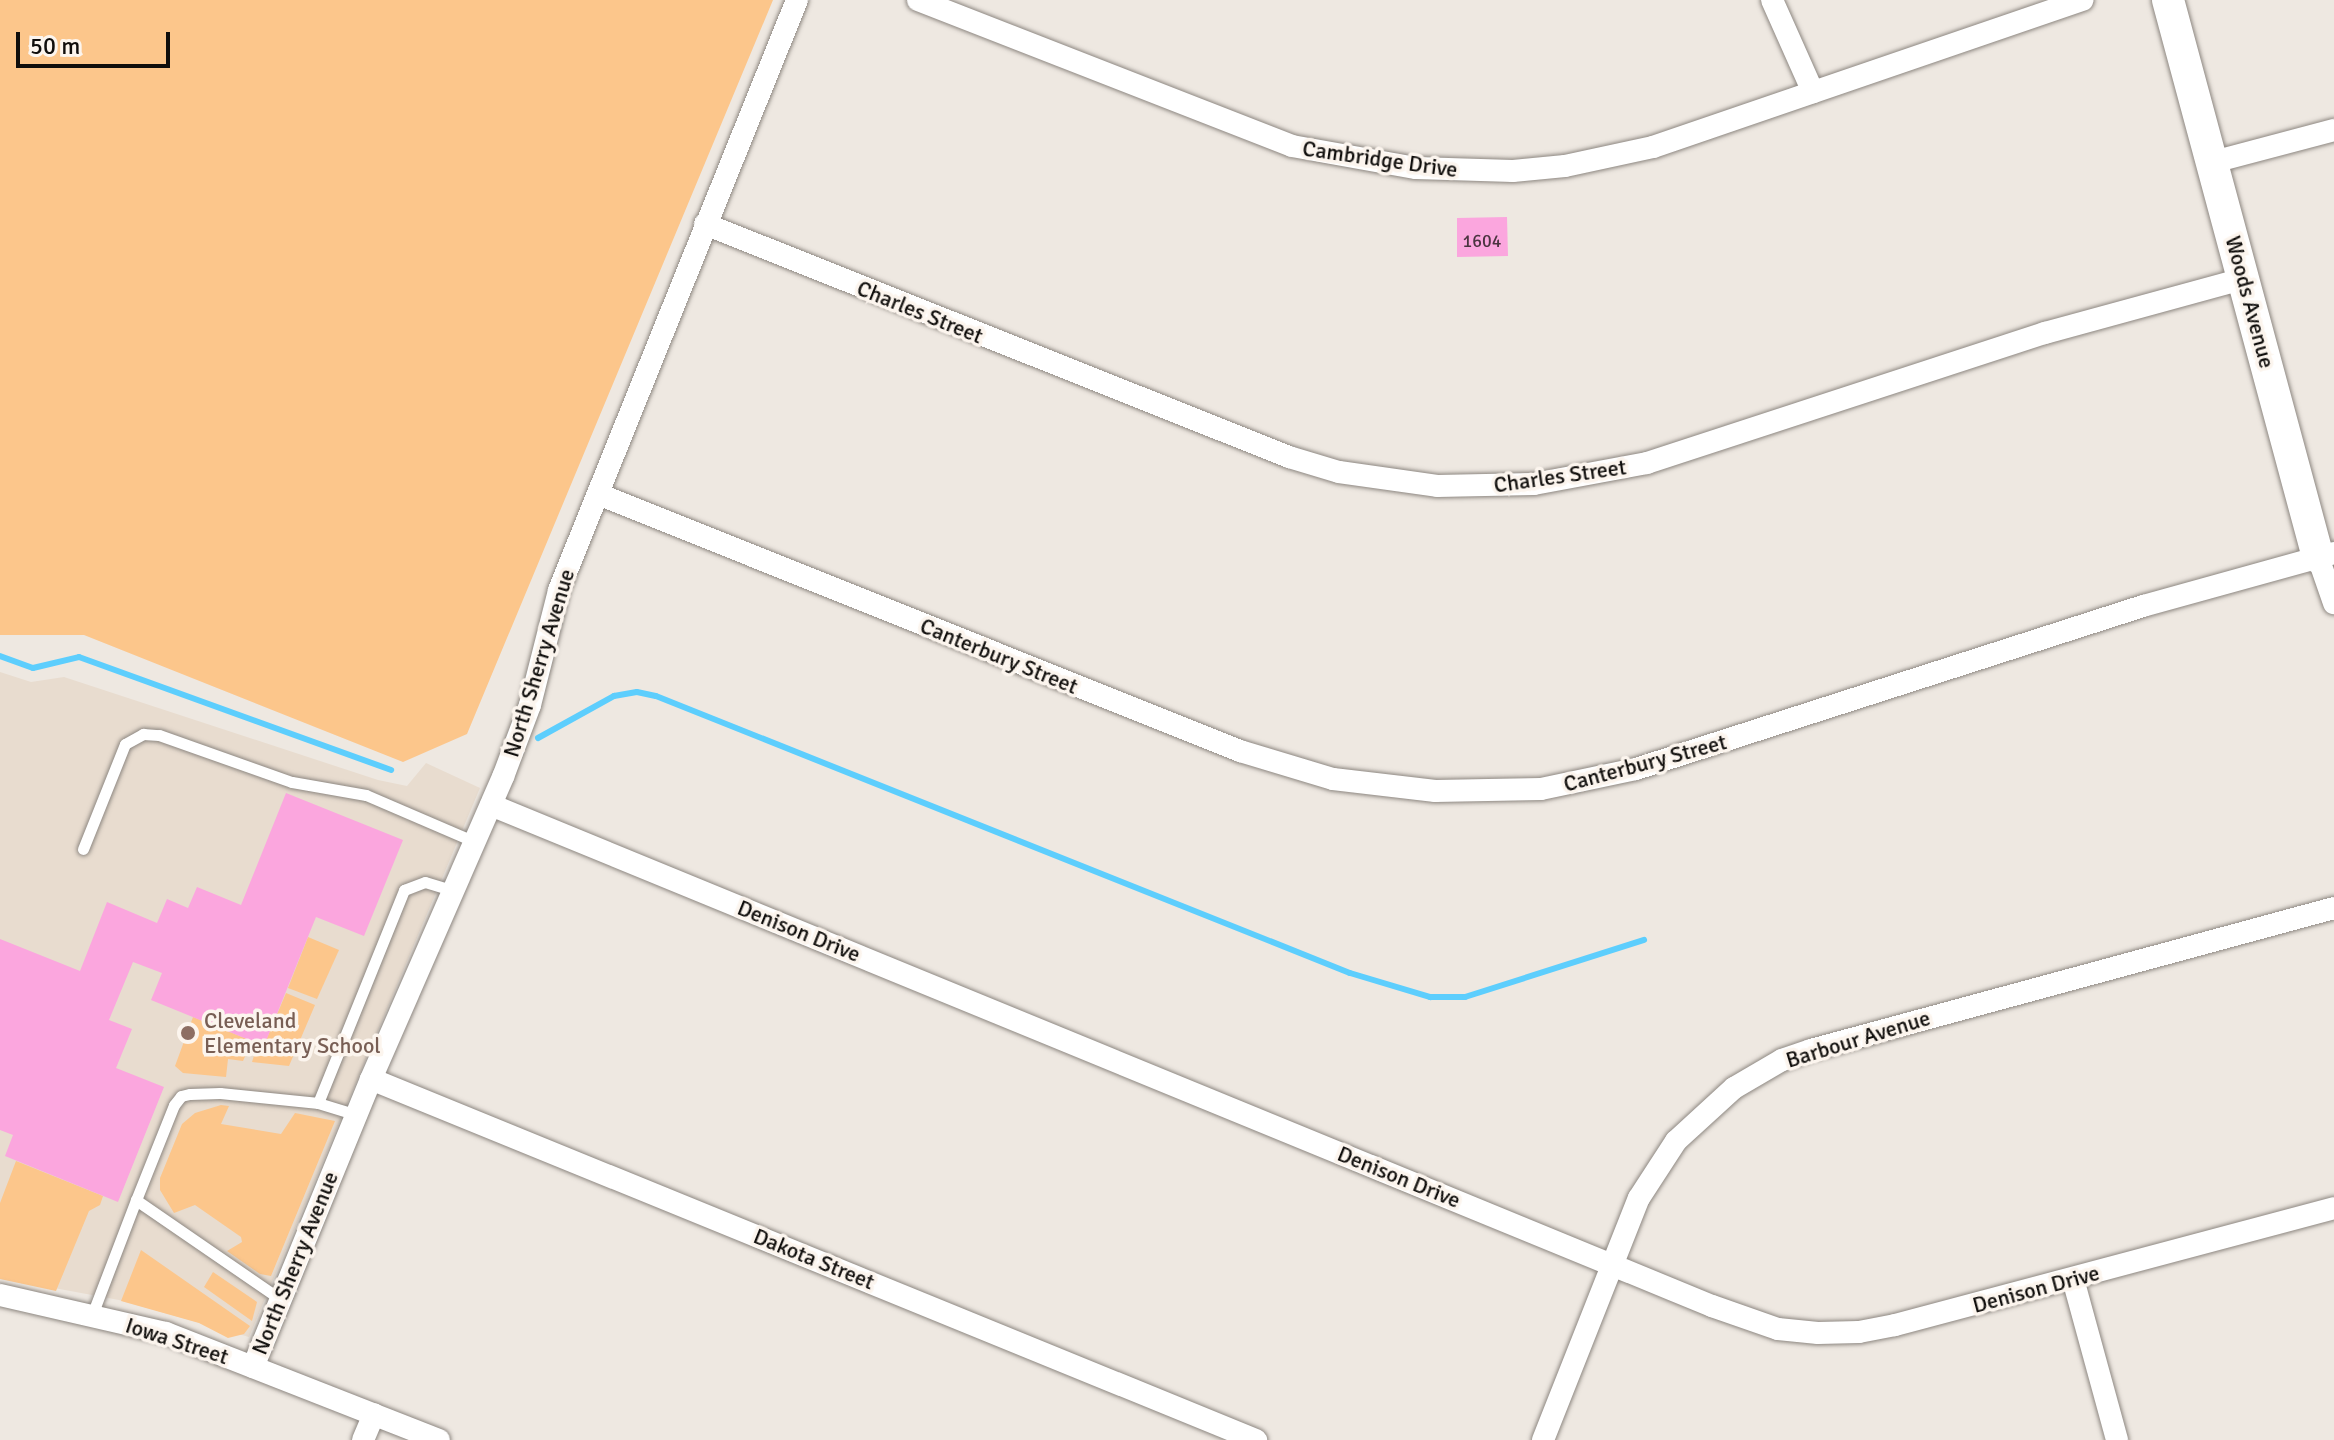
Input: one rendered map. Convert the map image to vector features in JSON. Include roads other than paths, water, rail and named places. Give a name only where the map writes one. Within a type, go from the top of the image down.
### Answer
[{"type":"street","name":"North Sherry Avenue","points":[[253,1367],[371,1079],[527,715],[559,590],[797,0]]},
{"type":"street","name":"Cambridge Drive","points":[[918,0],[1266,138],[1340,157],[1416,168],[1513,171],[1565,166],[1653,147],[2083,0]]},
{"type":"street","points":[[1772,0],[1813,92]]},
{"type":"street","name":"Woods Avenue","points":[[2168,0],[2243,279],[2326,555],[2334,603]]},
{"type":"street","points":[[2213,162],[2334,130]]},
{"type":"street","name":"Charles Street","points":[[705,224],[1289,457],[1383,480],[1464,487],[1534,484],[1647,463],[2031,338],[2243,279]]},
{"type":"street","name":"Canterbury Street","points":[[598,494],[1240,751],[1333,779],[1435,791],[1541,789],[1636,769],[2143,606],[2326,555]]},
{"type":"street","name":"Denison Drive","points":[[491,805],[1745,1319],[1778,1329],[1818,1333],[1859,1332],[1895,1325],[2334,1208]]},
{"type":"street","name":"Barbour Avenue","points":[[1543,1440],[1639,1198],[1676,1141],[1734,1088],[1782,1060],[2334,908]]},
{"type":"street","name":"Dakota Street","points":[[371,1079],[1256,1440]]},
{"type":"street","points":[[2073,1279],[2117,1440]]},
{"type":"street","name":"Iowa Street","points":[[0,1295],[166,1333],[439,1440]]},
{"type":"street","points":[[363,1440],[374,1414]]},
{"type":"lane","points":[[83,849],[125,744],[143,734],[159,735],[292,782],[366,795],[475,842]]},
{"type":"lane","points":[[318,1103],[404,890],[425,882],[454,891]]},
{"type":"lane","points":[[92,1315],[174,1105],[181,1096],[220,1093],[318,1103],[357,1115]]},
{"type":"lane","points":[[136,1200],[280,1299]]},
{"type":"waterway","points":[[0,656],[33,668],[79,657],[391,770]]},
{"type":"waterway","points":[[538,738],[614,696],[637,692],[656,696],[1350,973],[1430,997],[1465,997],[1644,940]]},
{"type":"place","name":"Cleveland Elementary School","points":[[188,1033]]}]
